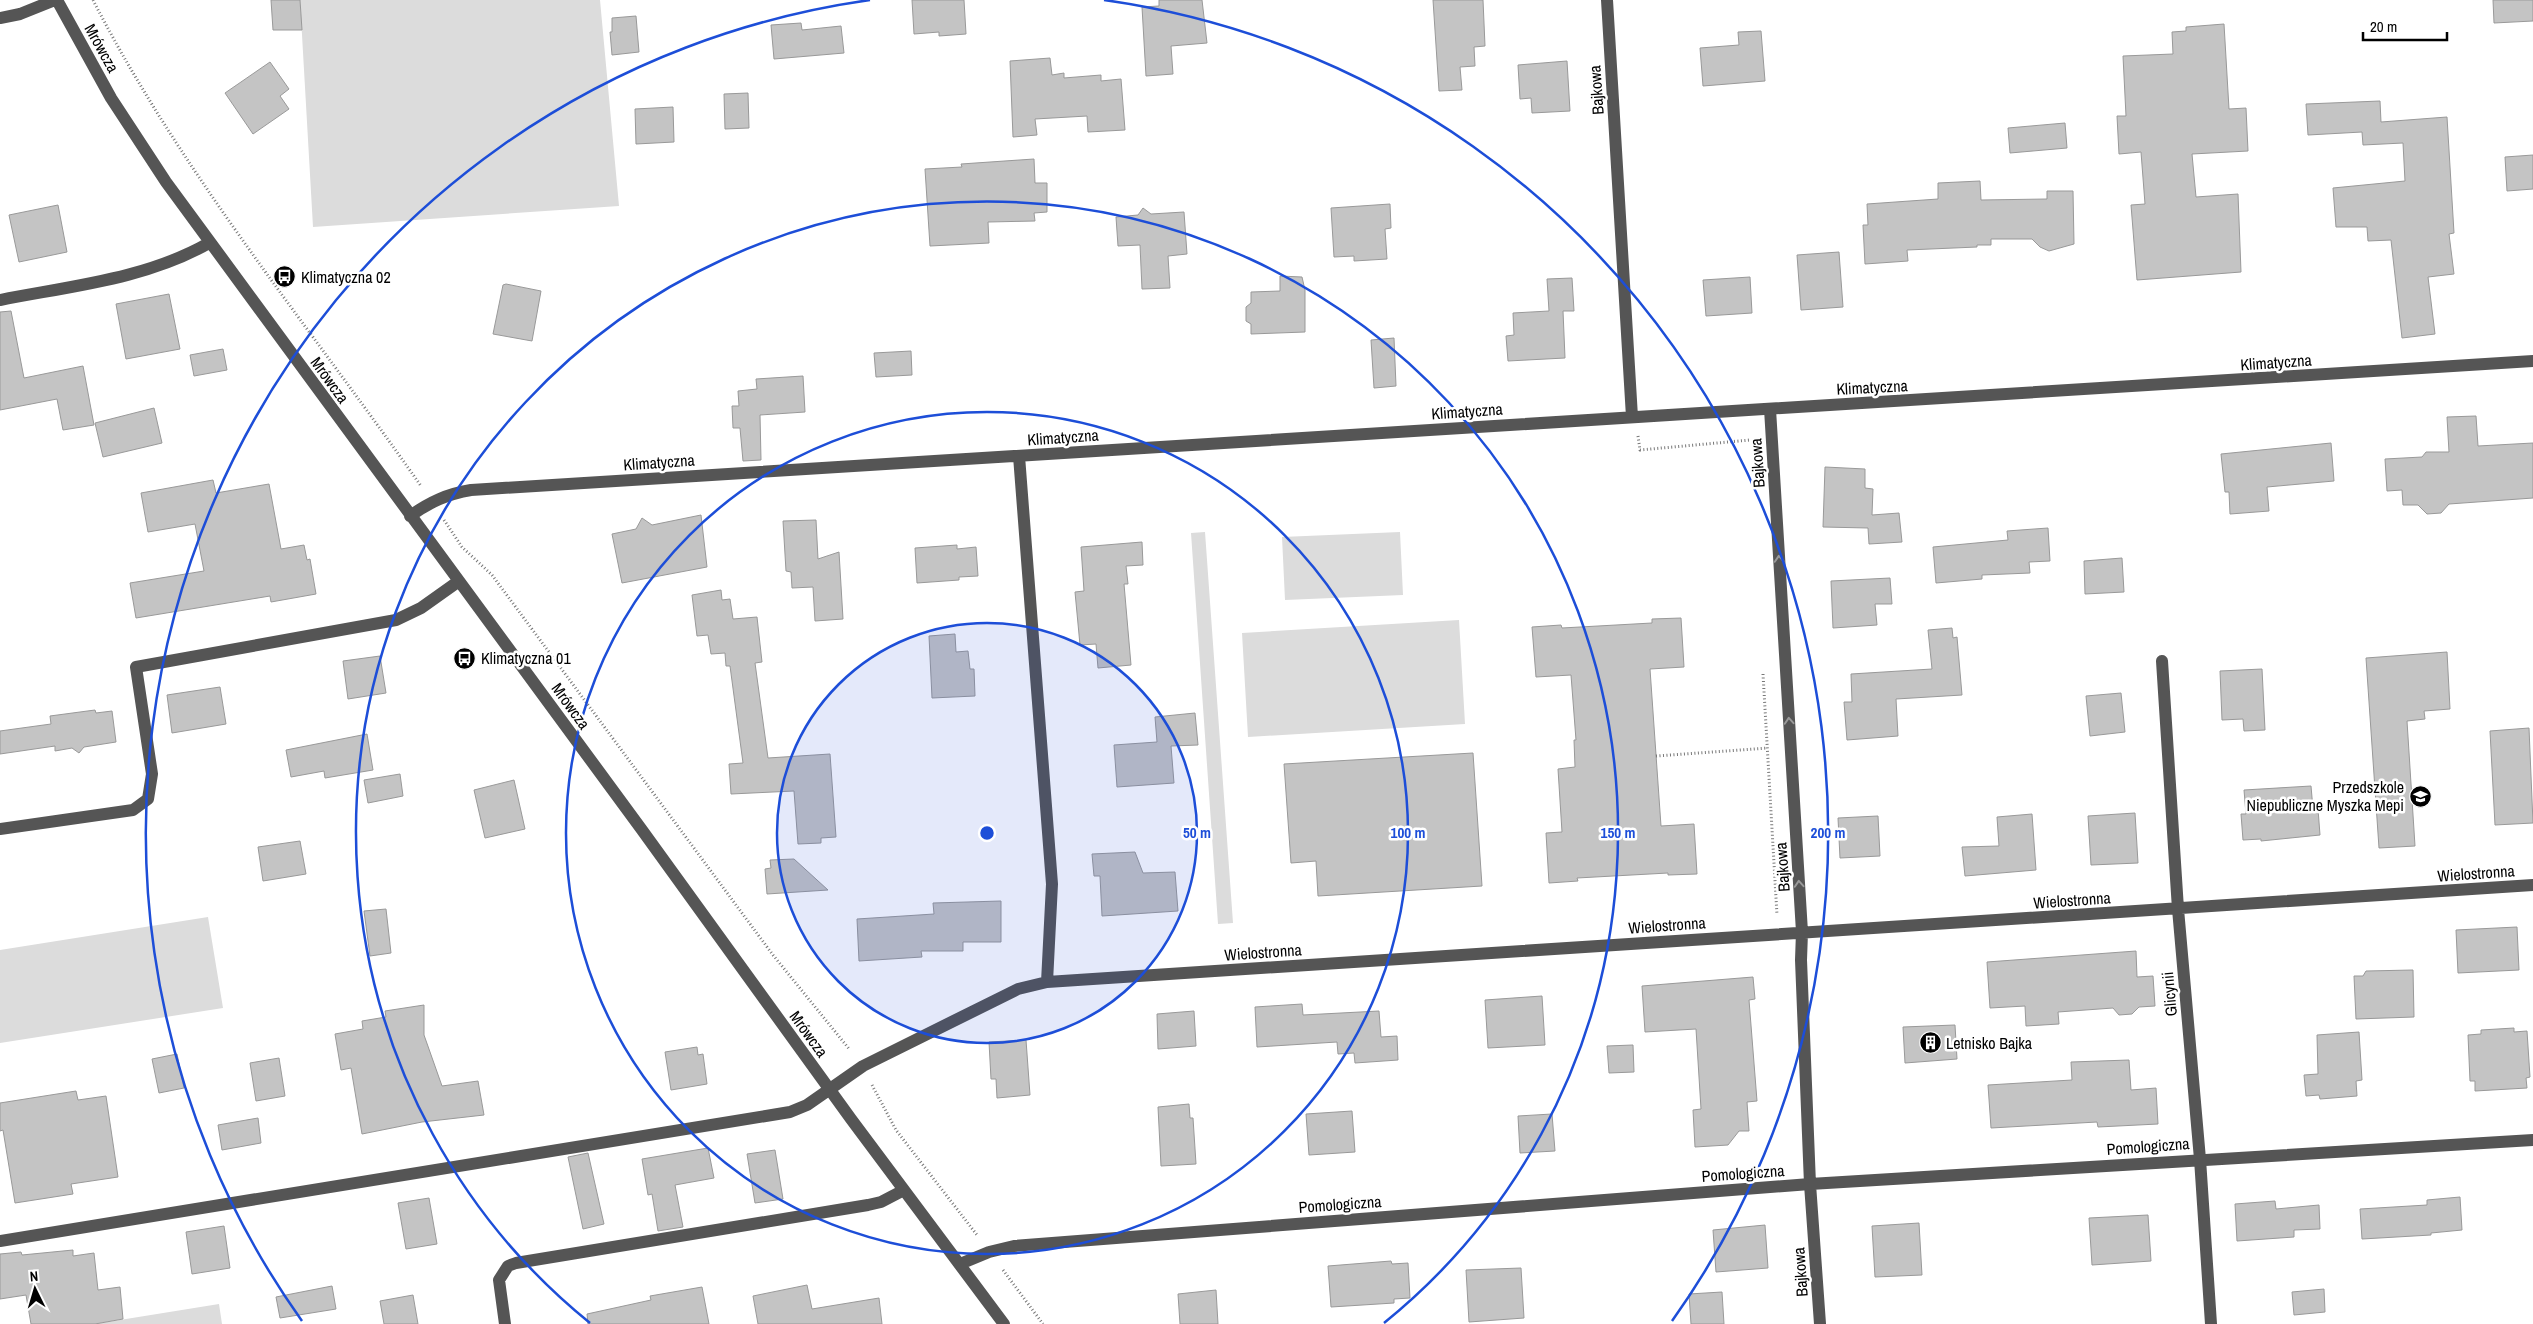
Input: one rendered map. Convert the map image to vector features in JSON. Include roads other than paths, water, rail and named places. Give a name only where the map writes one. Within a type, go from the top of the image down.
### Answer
[{"type":"street","points":[[0,18],[20,14],[56,0]]},
{"type":"street","name":"Mrówcza","points":[[56,0],[133,134],[209,243],[459,581],[828,1088],[1004,1324]]},
{"type":"street","name":"Bajkowa","points":[[1607,0],[1632,417]]},
{"type":"street","points":[[0,300],[145,271],[182,259],[209,243]]},
{"type":"street","name":"Klimatyczna","points":[[410,516],[432,500],[451,493],[471,490],[2533,361]]},
{"type":"street","name":"Bajkowa","points":[[1770,409],[1802,932],[1801,960],[1810,1184],[1820,1324]]},
{"type":"street","points":[[1019,456],[1052,884],[1047,982]]},
{"type":"street","points":[[0,828],[133,810],[148,799],[152,774],[136,667],[391,622],[416,611],[459,581]]},
{"type":"street","name":"Glicynii","points":[[2162,661],[2178,909],[2200,1159],[2211,1324]]},
{"type":"street","name":"Wielostronna","points":[[0,1241],[798,1110],[863,1066],[1018,989],[1047,982],[2533,885]]},
{"type":"street","name":"Pomologiczna","points":[[960,1264],[989,1252],[1014,1246],[1810,1184],[2533,1140]]},
{"type":"street","points":[[506,1324],[499,1280],[508,1266],[516,1263],[868,1205],[881,1202],[904,1190]]},
{"type":"place","name":"Klimatyczna 02","points":[[285,277]]},
{"type":"place","name":"Klimatyczna 01","points":[[465,658]]},
{"type":"place","name":"Przedszkole Niepubliczne Myszka Mepi","points":[[2420,796]]},
{"type":"place","name":"Letnisko Bajka","points":[[1930,1043]]}]
